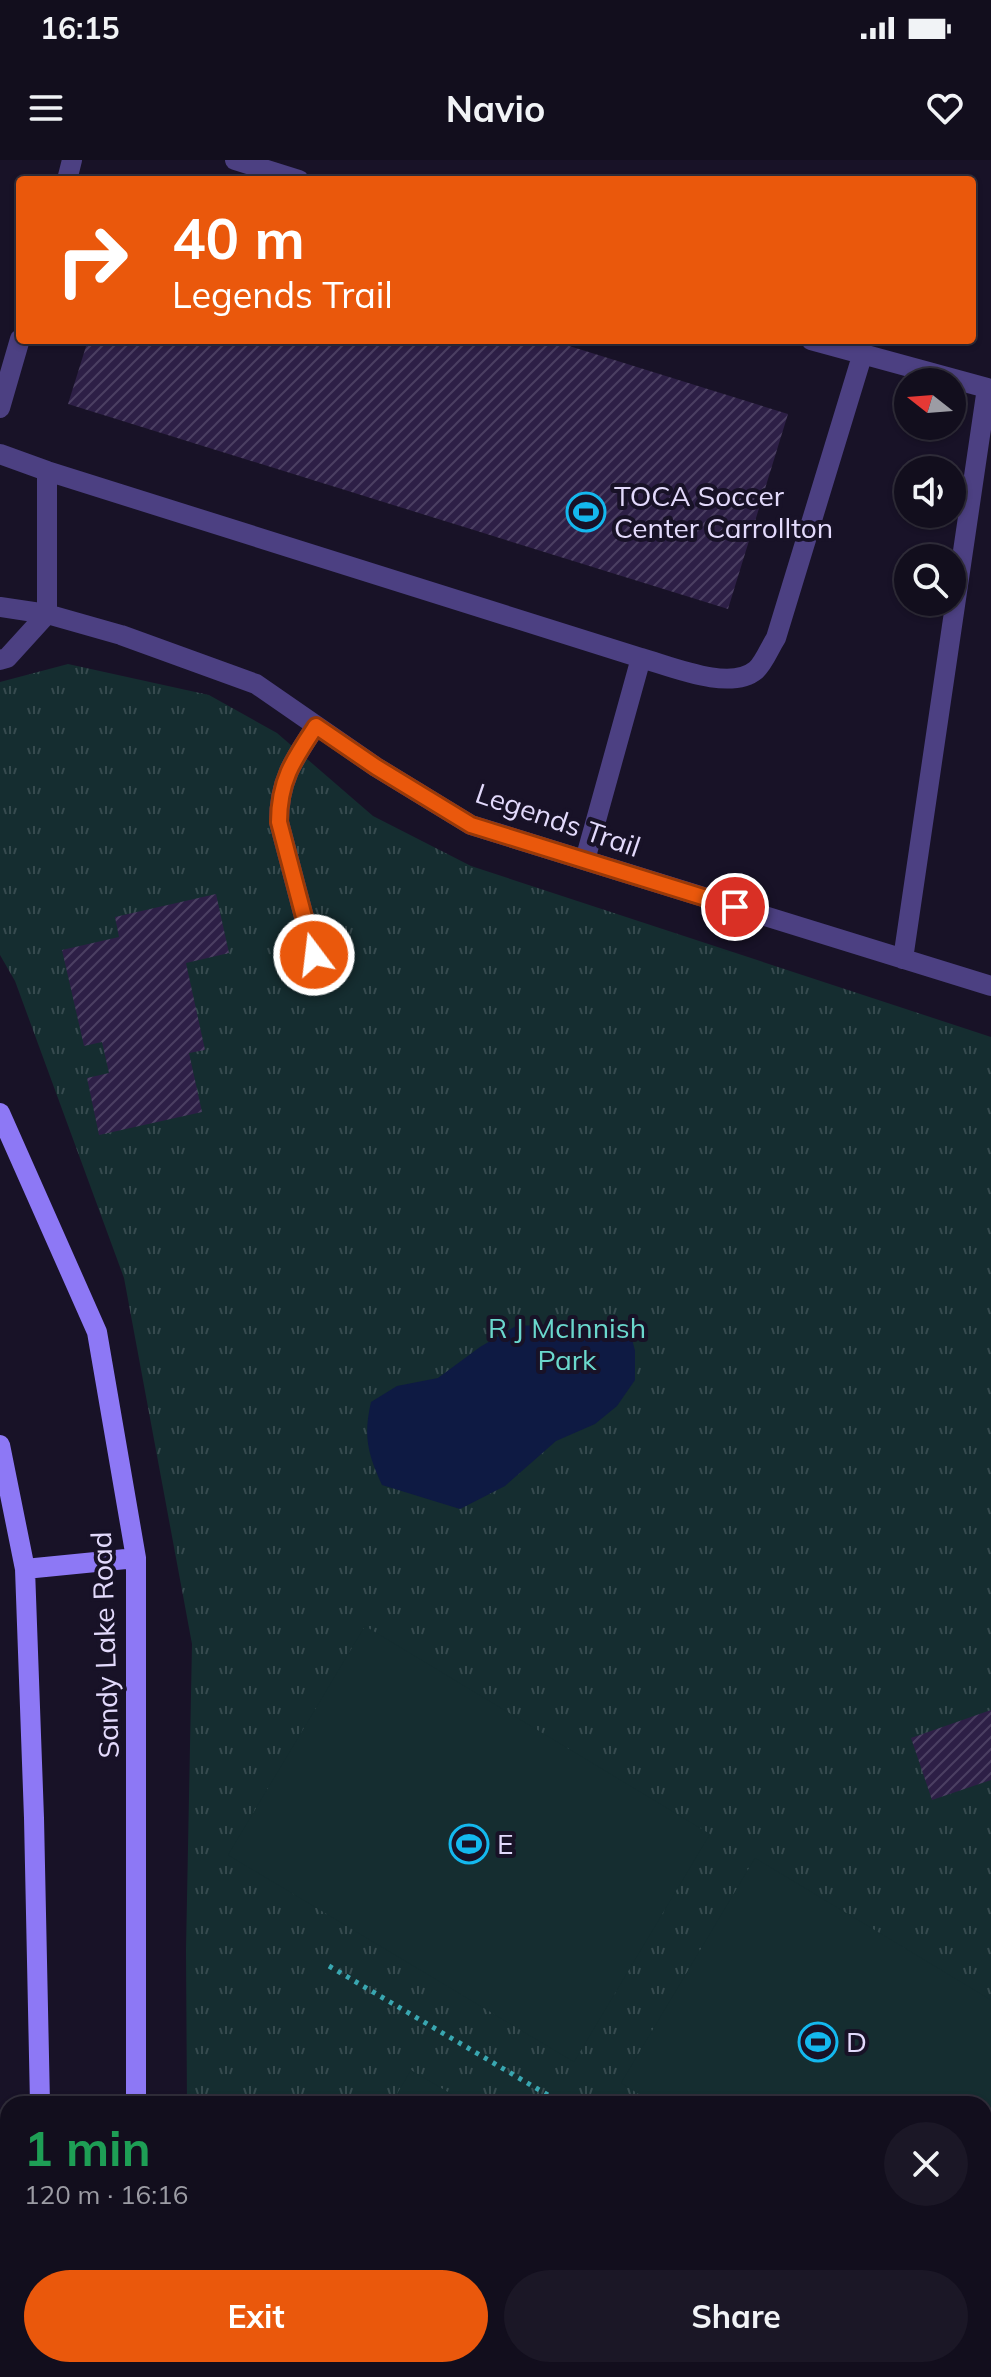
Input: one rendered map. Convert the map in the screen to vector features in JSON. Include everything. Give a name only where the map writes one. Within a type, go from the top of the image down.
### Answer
[{"type":"main road","name":"Sandy Lake Road","points":[[0,1113],[97,1332],[136,1558],[136,2096]]},
{"type":"main road","points":[[0,1445],[25,1569],[40,2096]]},
{"type":"main road","points":[[25,1569],[136,1558]]},
{"type":"lane","points":[[235,160],[286,176]]},
{"type":"lane","points":[[0,408],[19,344]]},
{"type":"lane","points":[[824,344],[987,388],[903,959]]},
{"type":"lane","points":[[0,454],[641,658],[711,679],[733,678],[756,670],[776,638],[862,356]]},
{"type":"lane","points":[[0,660],[7,658],[47,614],[47,471]]},
{"type":"lane","name":"Legends Trail","points":[[0,607],[47,614],[121,635],[256,684],[376,767],[471,825],[991,986]]},
{"type":"lane","points":[[585,860],[641,658]]},
{"type":"lane","points":[[314,955],[279,822],[279,799],[293,762],[316,726]]},
{"type":"path","points":[[329,1966],[549,2096]]},
{"type":"green space","name":"R J McInnish Park","points":[[68,664],[209,695],[277,733],[373,816],[471,866],[991,1037],[991,2096],[187,2096],[186,1950],[192,1644],[124,1278],[15,981],[0,955],[0,682]]},
{"type":"green space","name":"E","points":[[365,1626],[710,1834],[574,2062],[228,1855]]},
{"type":"green space","name":"D","points":[[755,1858],[991,2000],[991,2096],[642,2096],[621,2083]]},
{"type":"green space","points":[[411,2070],[455,2096],[396,2096]]},
{"type":"water","points":[[615,1322],[631,1335],[635,1351],[635,1380],[617,1406],[595,1424],[556,1441],[505,1486],[460,1509],[382,1485],[368,1445],[371,1402],[397,1386],[438,1378],[480,1347],[516,1326]]},
{"type":"building","name":"TOCA Soccer Center Carrollton","points":[[87,344],[563,344],[788,414],[728,609],[68,404]]},
{"type":"building","points":[[216,894],[229,953],[186,963],[205,1050],[189,1053],[202,1112],[99,1135],[87,1078],[109,1073],[102,1042],[84,1046],[62,950],[119,937],[115,917]]},
{"type":"building","points":[[991,1710],[991,1780],[932,1800],[911,1738]]},
{"type":"place","name":"TOCA Soccer Center Carrollton","points":[[586,512]]},
{"type":"place","name":"E","points":[[469,1844]]},
{"type":"place","name":"D","points":[[818,2042]]},
{"type":"route","points":[[314,955],[279,822],[279,799],[293,762],[316,726],[471,825],[735,907]]}]
